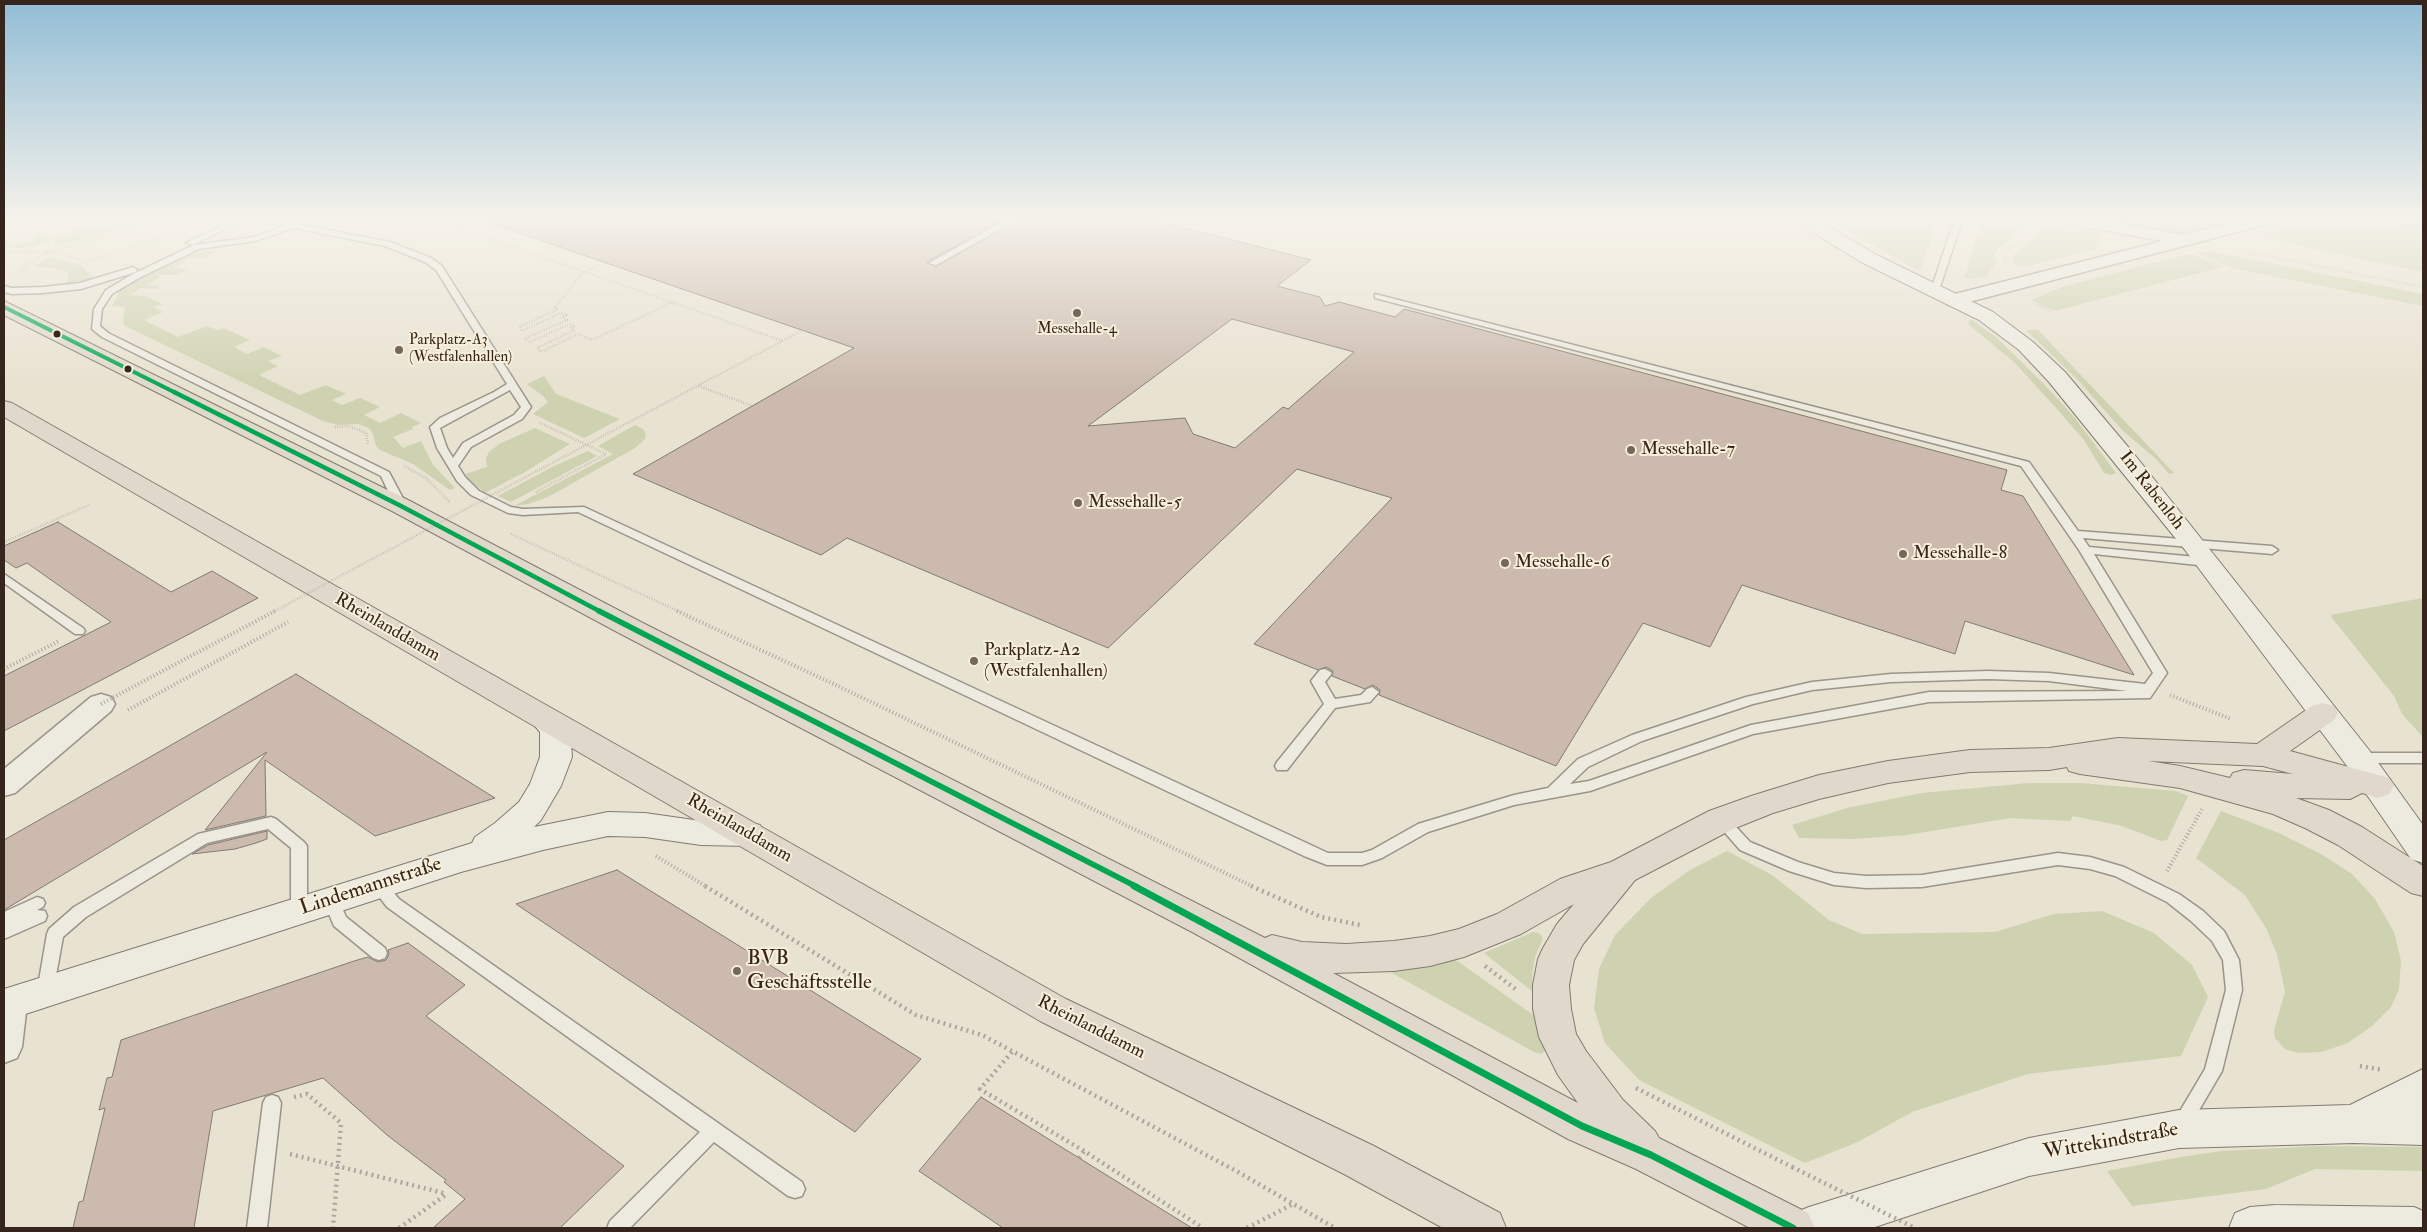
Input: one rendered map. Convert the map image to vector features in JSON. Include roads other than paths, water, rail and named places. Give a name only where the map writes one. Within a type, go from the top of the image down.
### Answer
[{"type":"main road","points":[[4,307],[401,506],[629,627],[1226,934],[1582,1126],[1651,1155],[1793,1228]]},
{"type":"main road","name":"Rheinlanddamm","points":[[4,408],[1053,1010],[1359,1160],[1485,1228]]},
{"type":"main road","points":[[2263,755],[2323,713]]},
{"type":"main road","points":[[1226,934],[1252,945],[1302,957],[1346,959],[1430,951],[1464,942],[1509,924],[1572,890],[1623,871],[1721,820],[1762,804],[1819,786],[1888,772],[1970,761],[2049,759],[2118,749],[2263,755],[2378,786]]},
{"type":"main road","points":[[2049,759],[2180,777],[2330,788],[2378,786]]},
{"type":"main road","points":[[2180,777],[2244,793],[2317,819],[2350,836],[2423,883]]},
{"type":"main road","points":[[1623,871],[1570,934],[1556,959],[1551,985],[1552,1009],[1558,1037],[1572,1064],[1609,1113],[1651,1155]]},
{"type":"street","name":"Im Rabenloh","points":[[1904,275],[1986,316],[2026,346],[2057,377],[2126,459],[2358,758],[2423,850]]},
{"type":"street","points":[[1945,295],[2027,281],[2048,275]]},
{"type":"street","points":[[4,785],[111,709]]},
{"type":"street","points":[[459,859],[487,846],[507,832],[530,811],[539,798],[556,757],[555,729],[542,717]]},
{"type":"street","name":"Lindemannstraße","points":[[6,1004],[459,859],[543,837],[608,824],[645,825],[701,833],[748,834]]},
{"type":"street","points":[[4,1047],[6,1004]]},
{"type":"street","points":[[2354,1124],[2423,1087]]},
{"type":"street","name":"Wittekindstraße","points":[[1809,1228],[1918,1210],[2029,1158],[2179,1128],[2354,1124],[2423,1126]]},
{"type":"street","points":[[2250,1228],[2275,1226],[2414,1228]]},
{"type":"lane","points":[[4,289],[12,291],[55,289],[102,281],[118,275]]},
{"type":"lane","points":[[140,275],[112,290],[98,309],[95,327],[105,335],[385,474],[401,506]]},
{"type":"lane","points":[[444,275],[526,407],[521,414],[467,445],[452,466]]},
{"type":"lane","points":[[1945,295],[1949,275]]},
{"type":"lane","points":[[513,384],[498,394],[438,423],[435,430],[452,466],[468,487],[505,509],[532,513],[580,509],[1327,859],[1362,859],[1378,854],[1423,828],[1514,800],[1590,786],[1751,730],[1929,697],[2145,695],[2160,673],[2085,550],[2072,534],[2025,464],[1378,296]]},
{"type":"lane","points":[[2072,534],[2200,554]]},
{"type":"lane","points":[[2085,550],[2200,554],[2272,550]]},
{"type":"lane","points":[[4,578],[79,631]]},
{"type":"lane","points":[[1325,673],[1318,681],[1331,704]]},
{"type":"lane","points":[[1551,794],[1583,763],[1637,738],[1735,705],[1812,686],[1890,678],[1988,675],[2078,680],[2150,688]]},
{"type":"lane","points":[[1282,766],[1331,704],[1365,700],[1372,692]]},
{"type":"lane","points":[[2358,758],[2423,758]]},
{"type":"lane","points":[[1721,820],[1745,846],[1794,867],[1834,879],[1866,882],[1922,881],[2030,862],[2058,859],[2097,865],[2119,871],[2157,889],[2197,916],[2218,936],[2231,960],[2234,990],[2213,1071],[2179,1128]]},
{"type":"lane","points":[[45,992],[55,934],[80,912],[204,838],[271,822],[299,846],[315,905],[340,921],[379,953]]},
{"type":"lane","points":[[378,885],[393,903],[795,1189]]},
{"type":"lane","points":[[4,919],[38,909],[4,933]]},
{"type":"lane","points":[[257,1228],[272,1103]]},
{"type":"lane","points":[[617,1228],[713,1131]]},
{"type":"place","name":"Messehalle-4","points":[[1077,313]]},
{"type":"place","name":"Parkplatz-A3 (Westfalenhallen)","points":[[399,350]]},
{"type":"place","name":"Messehalle-7","points":[[1631,450]]},
{"type":"place","name":"Messehalle-5","points":[[1078,503]]},
{"type":"place","name":"Messehalle-8","points":[[1903,554]]},
{"type":"place","name":"Messehalle-6","points":[[1505,563]]},
{"type":"place","name":"Parkplatz-A2 (Westfalenhallen)","points":[[974,661]]},
{"type":"place","name":"BVB Geschäftsstelle","points":[[737,971]]}]
